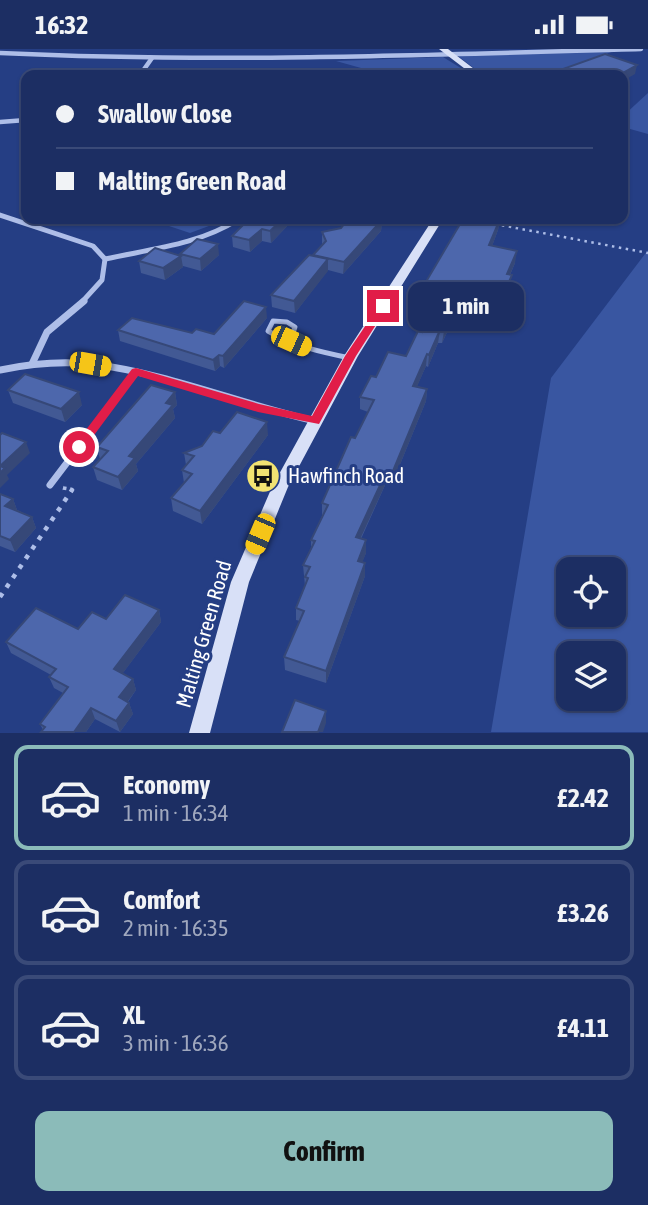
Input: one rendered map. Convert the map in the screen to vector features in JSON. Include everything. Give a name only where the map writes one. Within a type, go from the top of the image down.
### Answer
[{"type":"street","points":[[0,53],[293,59],[445,51],[641,49]]},
{"type":"street","points":[[583,51],[600,58],[624,50]]},
{"type":"street","points":[[445,51],[471,70]]},
{"type":"street","points":[[144,70],[152,58]]},
{"type":"street","points":[[0,122],[21,120]]},
{"type":"street","points":[[0,215],[21,221]]},
{"type":"street","points":[[33,224],[93,246],[105,259]]},
{"type":"street","points":[[105,259],[211,234],[230,224]]},
{"type":"street","name":"Malting Green Road","points":[[199,733],[240,582],[280,487],[350,358],[435,224]]},
{"type":"street","points":[[32,364],[47,332],[102,280],[105,259]]},
{"type":"street","points":[[0,370],[32,364],[90,364],[136,372],[258,408],[315,421]]},
{"type":"street","points":[[50,485],[136,372]]},
{"type":"lane","points":[[285,339],[293,333],[295,327],[287,322],[273,321],[268,331],[285,339],[350,358]]},
{"type":"path","points":[[492,224],[648,253]]},
{"type":"path","points":[[0,597],[72,490],[50,485]]},
{"type":"shaded area","points":[[614,51],[563,70],[476,70],[458,56]]},
{"type":"shaded area","points":[[443,57],[464,70],[368,70],[336,61]]},
{"type":"shaded area","points":[[648,93],[648,134],[628,128],[628,111]]},
{"type":"shaded area","points":[[167,224],[214,224],[190,233]]},
{"type":"shaded area","points":[[648,250],[648,732],[491,732],[551,378]]},
{"type":"building","points":[[605,54],[637,65],[628,70],[560,70]]},
{"type":"building","points":[[244,224],[278,224],[270,231],[262,229],[249,240],[232,236]]},
{"type":"building","points":[[344,224],[378,224],[344,262],[313,255],[326,241],[322,232],[341,228]]},
{"type":"building","points":[[460,224],[498,224],[489,245],[517,251],[507,274],[512,275],[492,320],[452,312],[444,331],[440,330],[429,355],[427,354],[413,386],[427,389],[393,471],[387,470],[356,537],[366,540],[358,561],[365,563],[326,671],[284,657],[304,611],[296,608],[310,567],[303,565],[315,541],[311,540],[328,505],[322,503],[351,437],[355,438],[374,400],[360,397],[371,376],[376,377],[388,352],[406,356],[418,331],[422,332],[436,301],[417,297]]},
{"type":"building","points":[[197,239],[218,244],[200,259],[180,254]]},
{"type":"building","points":[[155,248],[181,256],[163,268],[139,261]]},
{"type":"building","points":[[309,255],[328,259],[294,301],[271,295]]},
{"type":"building","points":[[244,301],[266,307],[223,356],[219,355],[213,360],[118,330],[132,318],[192,333],[196,329],[214,334]]},
{"type":"building","points":[[25,374],[79,392],[61,409],[8,390]]},
{"type":"building","points":[[151,385],[175,392],[166,403],[173,405],[129,456],[135,458],[118,477],[93,467],[108,451],[97,447]]},
{"type":"building","points":[[237,412],[267,422],[200,511],[171,498],[192,474],[182,470],[194,456],[184,453],[202,446],[213,431],[220,433]]},
{"type":"building","points":[[2,433],[26,442],[0,466]]},
{"type":"building","points":[[0,494],[13,499],[5,506],[32,517],[10,540],[0,536]]},
{"type":"building","points":[[125,595],[159,610],[114,669],[133,679],[119,697],[129,703],[116,721],[91,708],[74,732],[41,732],[45,727],[40,724],[68,687],[49,677],[56,669],[6,642],[36,608],[78,629],[92,612],[106,619]]},
{"type":"building","points":[[295,700],[326,711],[318,732],[282,732]]},
{"type":"place","name":"Hawfinch Road","points":[[263,476]]},
{"type":"route","points":[[79,447],[136,372],[258,408],[315,421],[383,306]]}]
